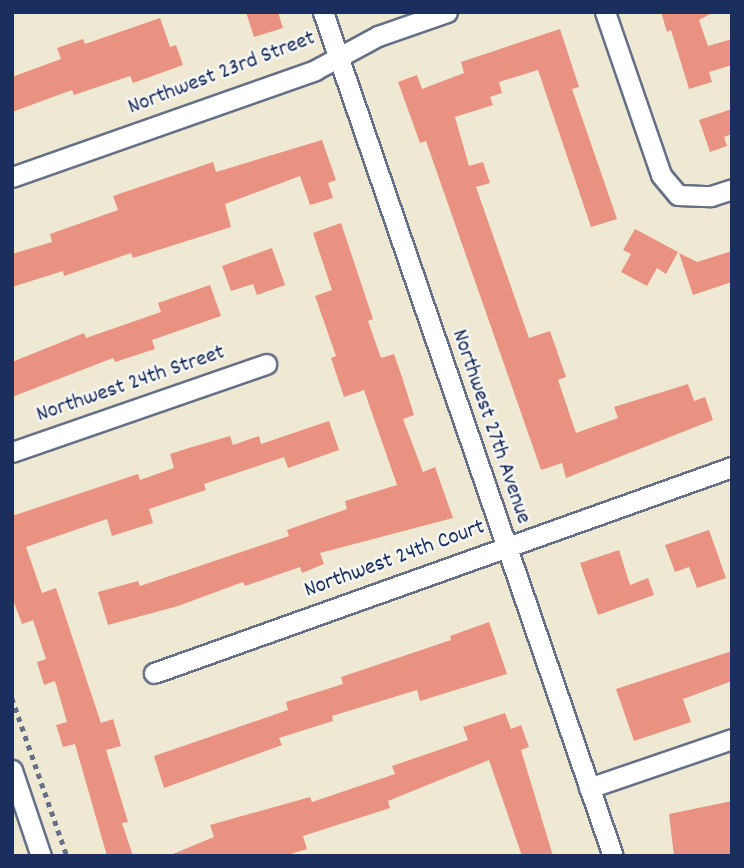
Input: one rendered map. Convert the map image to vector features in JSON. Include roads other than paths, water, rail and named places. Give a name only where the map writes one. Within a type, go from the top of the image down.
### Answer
[{"type":"street","name":"Northwest 27th Avenue","points":[[323,12],[613,856]]},
{"type":"street","name":"Northwest 23rd Street","points":[[12,177],[315,69],[337,55],[447,12]]},
{"type":"street","points":[[605,12],[661,175],[677,195],[711,196],[732,189]]},
{"type":"street","name":"Northwest 24th Street","points":[[12,452],[266,364]]},
{"type":"street","name":"Northwest 24th Court","points":[[154,673],[732,467]]},
{"type":"street","points":[[589,788],[732,739]]},
{"type":"street","points":[[12,770],[41,856]]}]
